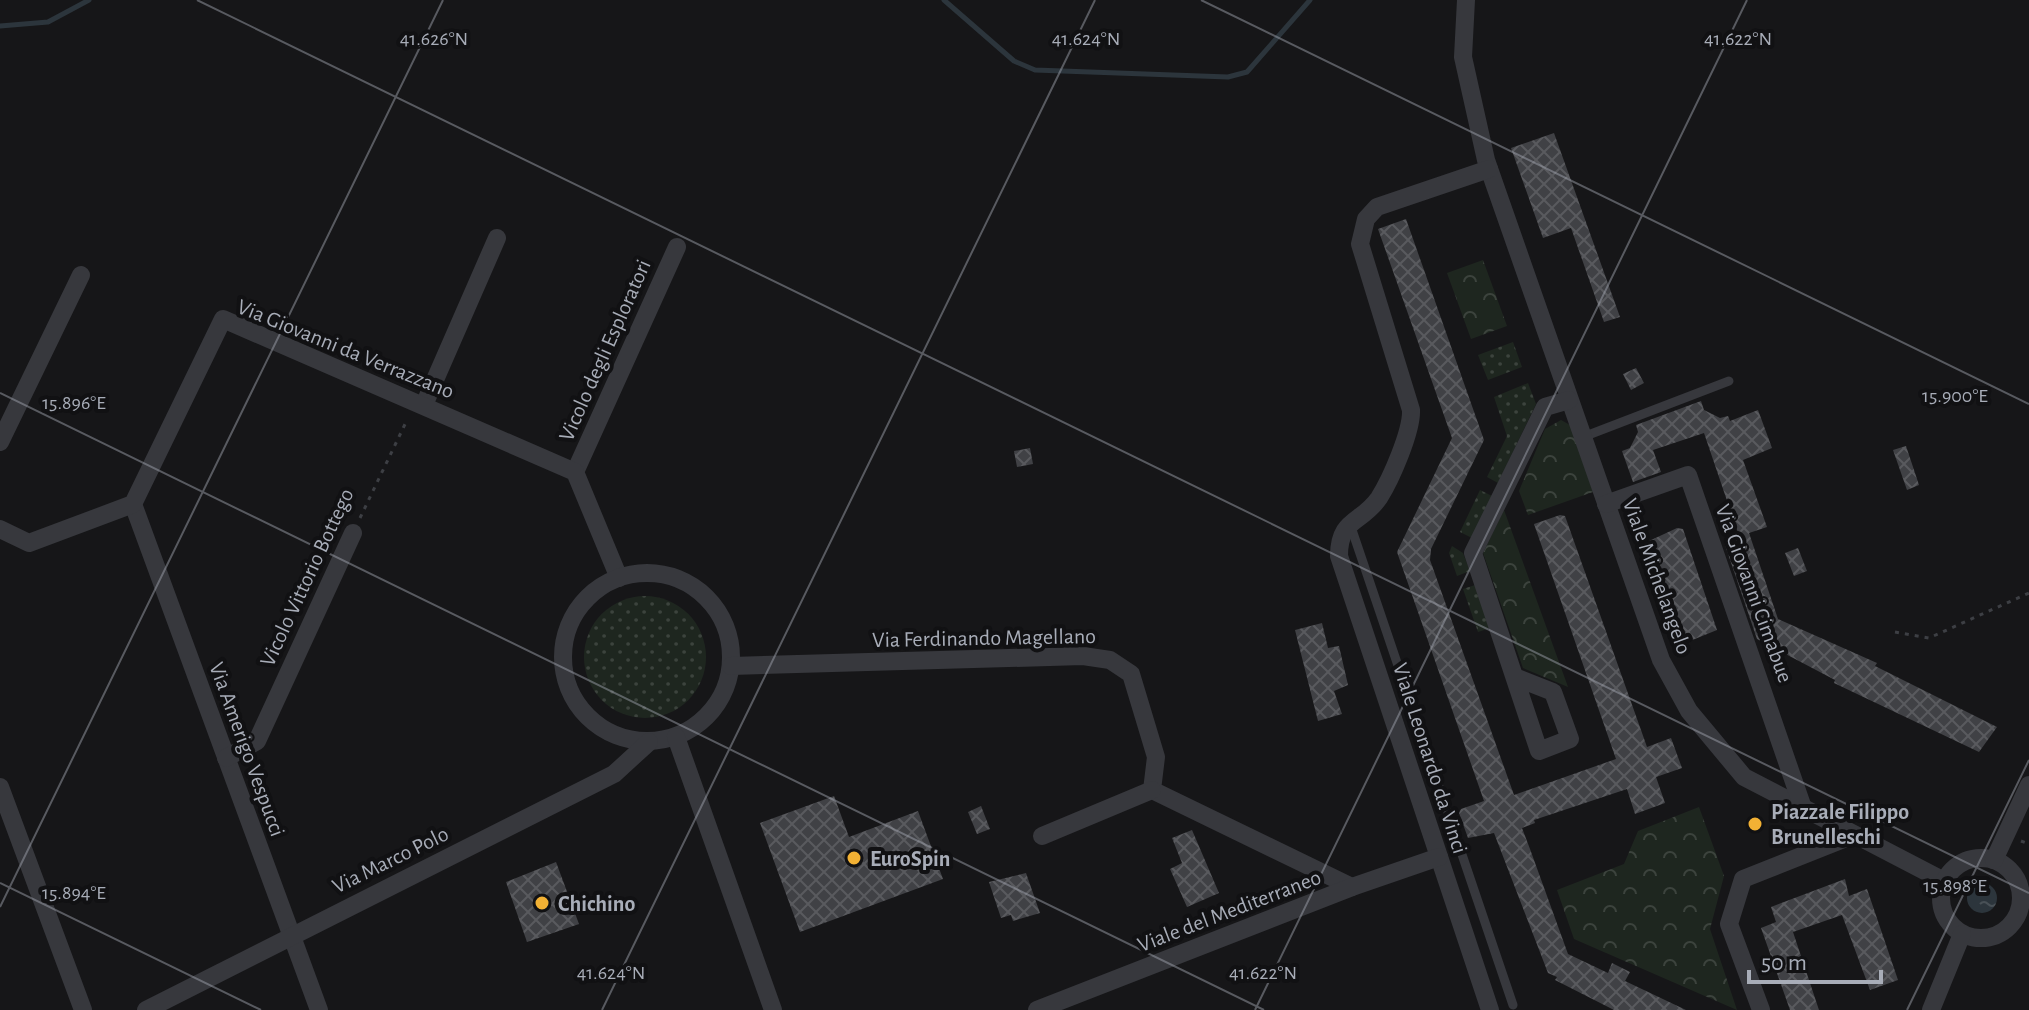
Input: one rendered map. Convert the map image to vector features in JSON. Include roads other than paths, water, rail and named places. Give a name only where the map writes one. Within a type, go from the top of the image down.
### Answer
[{"type":"street","name":"Viale Michelangelo","points":[[1466,0],[1463,57],[1487,165],[1661,660],[1689,711],[1744,777],[1944,881]]},
{"type":"street","points":[[1350,524],[1365,514],[1380,496],[1411,424],[1411,410],[1360,244],[1360,233],[1366,219],[1377,207],[1487,165]]},
{"type":"street","points":[[419,404],[497,238]]},
{"type":"street","name":"Vicolo degli Esploratori","points":[[575,472],[677,247]]},
{"type":"street","points":[[0,442],[81,275]]},
{"type":"street","name":"Via Giovanni da Verrazzano","points":[[133,504],[223,319],[575,472]]},
{"type":"street","points":[[1515,677],[1473,553],[1545,407],[1569,400]]},
{"type":"street","points":[[575,472],[619,578]]},
{"type":"street","name":"Via Giovanni Cimabue","points":[[1606,504],[1688,475],[1803,808]]},
{"type":"street","points":[[0,529],[29,543],[133,504]]},
{"type":"street","name":"Via Amerigo Vespucci","points":[[133,504],[319,1010]]},
{"type":"street","name":"Viale Leonardo da Vinci","points":[[1350,524],[1339,539],[1339,556],[1490,1010]]},
{"type":"street","name":"Vicolo Vittorio Bottego","points":[[226,758],[257,741],[353,533]]},
{"type":"street","points":[[642,573],[667,575],[689,584],[708,599],[722,619],[730,642],[731,666],[725,689],[713,709],[697,726],[676,737],[649,742],[623,738],[599,727],[580,709],[568,686],[563,660],[567,634],[578,610],[596,591],[619,578],[642,573]]},
{"type":"street","name":"Via Ferdinando Magellano","points":[[731,666],[1083,656],[1110,660],[1131,674],[1156,757],[1152,790]]},
{"type":"street","points":[[676,737],[773,1010]]},
{"type":"street","name":"Via Marco Polo","points":[[146,1010],[614,774],[649,742]]},
{"type":"street","points":[[1994,860],[2029,785]]},
{"type":"street","points":[[0,787],[83,1010]]},
{"type":"street","points":[[1042,836],[1152,790],[1352,887]]},
{"type":"street","points":[[1761,1010],[1729,924],[1743,879],[1854,835]]},
{"type":"street","name":"Viale del Mediterraneo","points":[[1037,1010],[1352,887],[1439,857]]},
{"type":"street","points":[[1994,860],[2005,866],[2019,884],[2022,922],[1992,937],[1962,934],[1943,912],[1944,881],[1965,861],[1994,860]]},
{"type":"street","points":[[1931,1010],[1962,934]]},
{"type":"lane","points":[[1582,437],[1729,381]]},
{"type":"lane","name":"Viale Leonardo da Vinci","points":[[1350,524],[1513,1005]]},
{"type":"water","points":[[1982,883],[1993,887],[1997,898],[1993,909],[1982,913],[1971,909],[1967,898],[1971,887]]},
{"type":"waterway","points":[[0,26],[48,22],[89,0]]},
{"type":"waterway","points":[[944,0],[1014,61],[1035,70],[1228,77],[1247,72],[1310,0]]},
{"type":"place","name":"Piazzale Filippo Brunelleschi","points":[[1755,824]]},
{"type":"place","name":"EuroSpin","points":[[854,858]]},
{"type":"place","name":"Chichino","points":[[542,903]]}]
